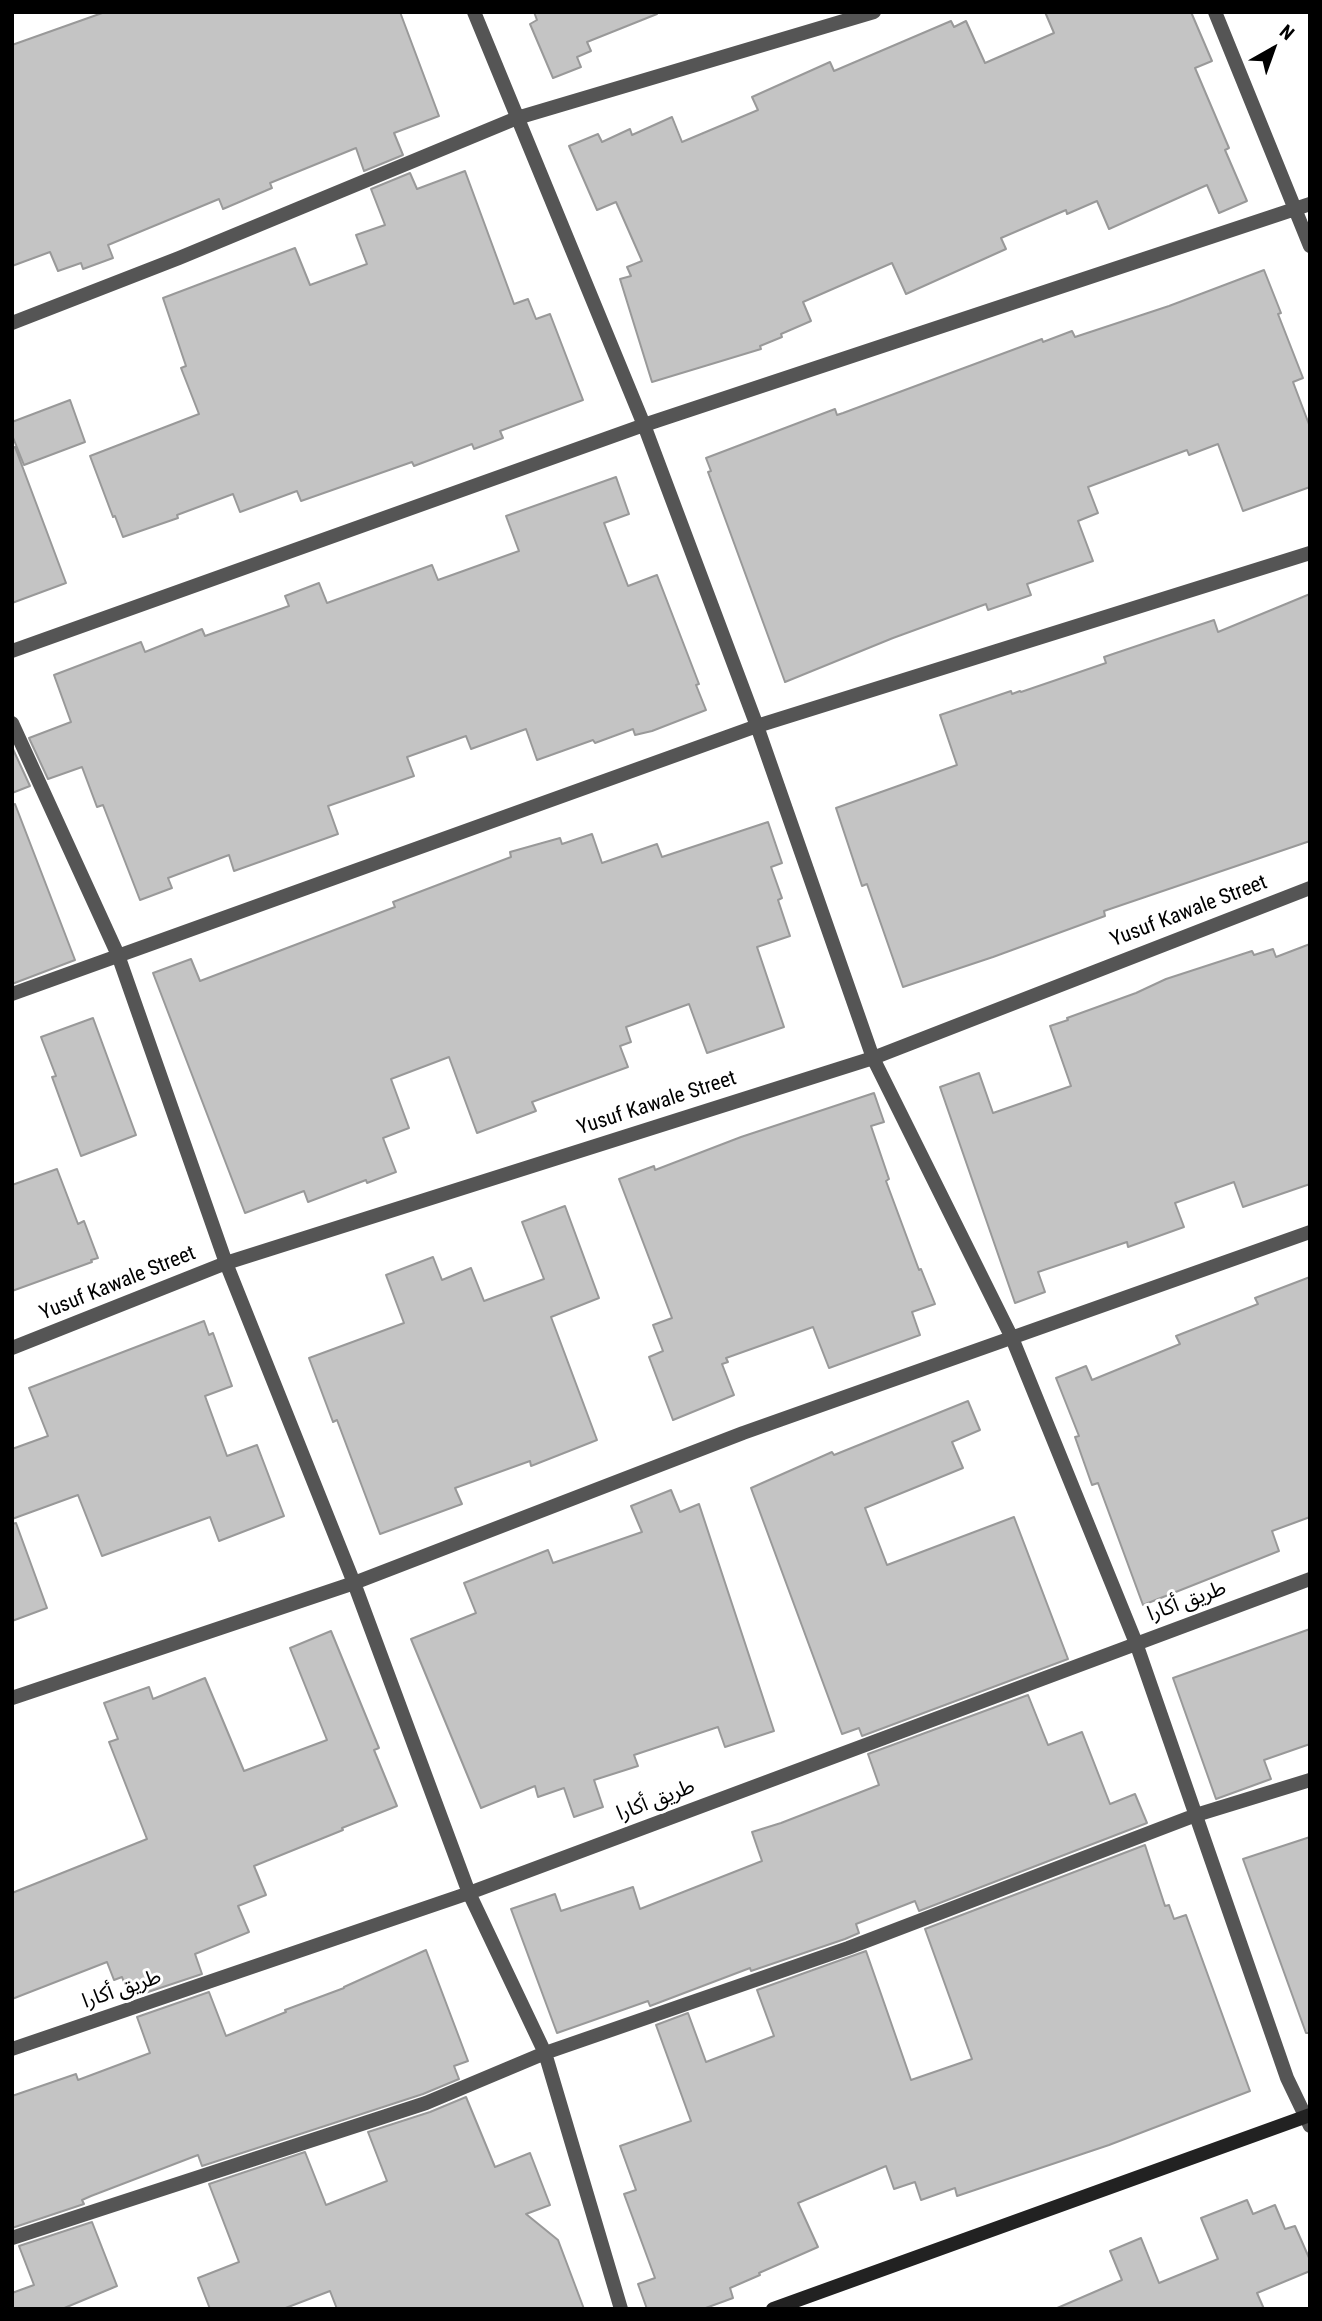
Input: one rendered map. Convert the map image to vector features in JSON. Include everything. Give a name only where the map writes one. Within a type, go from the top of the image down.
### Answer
[{"type":"street","points":[[474,12],[644,425],[757,726],[873,1058],[1012,1338],[1136,1643],[1287,2078],[1308,2119],[773,2309]]},
{"type":"street","points":[[12,323],[179,258],[517,118],[874,12]]},
{"type":"street","points":[[1215,12],[1310,246]]},
{"type":"street","points":[[12,650],[644,425],[1310,204]]},
{"type":"street","points":[[12,994],[757,726],[1310,552]]},
{"type":"street","points":[[12,723],[118,955],[226,1263],[354,1583],[469,1893],[545,2053],[621,2309]]},
{"type":"street","name":"Yusuf Kawale Street","points":[[12,1348],[226,1263],[873,1058],[1310,888]]},
{"type":"street","points":[[12,1699],[354,1583],[743,1433],[1310,1232]]},
{"type":"street","name":"طريق أكارا","points":[[12,2049],[469,1893],[1310,1579]]},
{"type":"street","points":[[12,2238],[426,2103],[545,2053],[848,1948],[1196,1815],[1310,1780]]},
{"type":"building","points":[[105,12],[400,12],[439,116],[394,133],[403,155],[364,171],[356,148],[270,183],[272,188],[223,209],[219,199],[108,245],[113,258],[83,269],[81,263],[58,271],[50,252],[12,266],[12,45]]},
{"type":"building","points":[[534,12],[657,14],[587,42],[591,51],[577,57],[581,67],[553,78],[530,24],[537,20]]},
{"type":"building","points":[[1045,12],[1191,12],[1212,61],[1195,68],[1229,148],[1225,150],[1247,201],[1219,213],[1207,185],[1109,229],[1097,201],[1067,214],[1066,210],[1001,238],[1006,249],[906,294],[892,263],[803,302],[811,321],[781,334],[782,337],[760,346],[761,349],[652,382],[620,279],[631,276],[627,267],[642,261],[616,202],[597,210],[569,146],[598,134],[602,142],[630,129],[632,135],[672,117],[682,142],[758,110],[752,97],[830,62],[834,71],[951,21],[954,27],[966,21],[985,63],[1054,33]]},
{"type":"building","points":[[465,171],[514,304],[528,299],[536,319],[550,314],[583,400],[500,431],[503,438],[474,449],[472,444],[414,466],[412,462],[301,501],[297,491],[240,512],[233,494],[177,515],[178,518],[123,537],[90,456],[199,414],[181,368],[186,366],[163,298],[295,248],[310,285],[367,264],[356,235],[385,225],[371,189],[410,173],[417,189]]},
{"type":"building","points":[[1264,270],[1303,378],[1293,382],[1310,427],[1310,487],[1243,511],[1218,444],[1189,455],[1187,450],[1088,487],[1098,513],[1078,521],[1093,561],[1027,584],[1031,595],[988,610],[986,604],[785,682],[708,472],[711,471],[706,458],[835,409],[837,415],[843,413],[1042,339],[1043,342],[1072,331],[1075,337],[1169,306]]},
{"type":"building","points":[[70,400],[85,442],[24,465],[12,435],[12,422]]},
{"type":"building","points":[[15,447],[66,583],[12,603],[12,448]]},
{"type":"building","points":[[616,477],[629,514],[604,523],[628,586],[657,575],[699,684],[696,685],[706,710],[652,731],[635,735],[633,729],[537,760],[526,729],[471,749],[466,736],[407,757],[414,776],[328,806],[338,834],[234,871],[229,855],[168,878],[172,888],[140,900],[103,805],[97,807],[82,767],[48,779],[29,738],[71,722],[54,675],[141,642],[145,652],[202,629],[205,636],[289,606],[285,596],[319,583],[327,603],[432,565],[438,580],[519,551],[506,516]]},
{"type":"building","points":[[1310,594],[1310,841],[1104,911],[1105,916],[903,987],[867,884],[862,886],[836,808],[957,765],[940,715],[1011,691],[1012,694],[1021,692],[1106,663],[1104,657],[1214,620],[1218,632]]},
{"type":"building","points":[[12,747],[30,786],[12,793]]},
{"type":"building","points":[[15,804],[75,960],[12,984],[12,805]]},
{"type":"building","points":[[768,822],[782,863],[771,867],[782,898],[778,900],[790,936],[757,947],[784,1027],[707,1053],[689,1004],[626,1027],[631,1042],[620,1046],[628,1067],[532,1102],[536,1111],[477,1133],[449,1057],[391,1079],[409,1128],[383,1138],[396,1172],[367,1183],[366,1180],[308,1202],[304,1191],[245,1213],[153,973],[191,959],[200,981],[395,907],[393,902],[511,857],[510,852],[560,838],[562,844],[592,834],[602,863],[657,844],[662,857]]},
{"type":"building","points":[[1310,944],[1310,1184],[1243,1207],[1234,1182],[1175,1203],[1184,1227],[1128,1247],[1127,1242],[1038,1272],[1045,1292],[1015,1303],[940,1087],[979,1073],[993,1113],[1071,1086],[1050,1026],[1166,979],[1252,951],[1254,955],[1273,949],[1276,957]]},
{"type":"building","points":[[93,1018],[136,1135],[81,1156],[52,1077],[56,1076],[41,1037]]},
{"type":"building","points":[[874,1093],[884,1122],[871,1126],[889,1179],[886,1181],[919,1270],[921,1269],[935,1304],[912,1312],[920,1335],[829,1368],[813,1327],[726,1358],[728,1362],[722,1364],[734,1395],[673,1420],[649,1357],[663,1351],[653,1325],[672,1318],[619,1179],[654,1166],[655,1170],[741,1137]]},
{"type":"building","points":[[57,1169],[78,1224],[84,1221],[98,1258],[12,1291],[12,1185]]},
{"type":"building","points":[[565,1206],[599,1298],[551,1317],[597,1440],[531,1466],[530,1461],[455,1488],[462,1504],[380,1534],[337,1420],[333,1422],[309,1358],[404,1323],[386,1275],[433,1257],[442,1280],[471,1268],[484,1301],[544,1279],[522,1222]]},
{"type":"building","points":[[1310,1277],[1310,1517],[1272,1531],[1279,1551],[1143,1605],[1098,1483],[1092,1485],[1075,1437],[1079,1436],[1056,1378],[1086,1366],[1092,1380],[1180,1344],[1176,1336],[1258,1304],[1255,1298]]},
{"type":"building","points":[[204,1321],[209,1335],[213,1333],[232,1386],[205,1396],[227,1456],[257,1445],[284,1516],[219,1541],[210,1517],[102,1556],[78,1495],[12,1519],[12,1449],[48,1436],[29,1388]]},
{"type":"building","points":[[968,1401],[980,1430],[952,1442],[963,1468],[865,1508],[887,1565],[1014,1517],[1068,1659],[862,1736],[859,1728],[842,1734],[751,1488],[832,1452],[834,1455]]},
{"type":"building","points":[[671,1490],[680,1512],[699,1504],[774,1731],[725,1747],[718,1727],[634,1755],[638,1766],[594,1780],[603,1807],[574,1817],[564,1788],[538,1797],[535,1786],[481,1808],[411,1639],[476,1613],[464,1583],[548,1550],[553,1563],[642,1532],[631,1506]]},
{"type":"building","points":[[16,1523],[47,1608],[12,1621],[12,1524]]},
{"type":"building","points":[[1310,1629],[1310,1744],[1264,1760],[1271,1779],[1216,1799],[1173,1678]]},
{"type":"building","points":[[331,1631],[379,1748],[374,1750],[397,1806],[254,1866],[266,1895],[238,1906],[249,1932],[195,1954],[202,1974],[130,1998],[122,1977],[114,1980],[107,1962],[12,1999],[12,1893],[147,1839],[109,1742],[118,1739],[104,1703],[149,1687],[153,1699],[205,1678],[244,1771],[327,1740],[290,1648]]},
{"type":"building","points":[[1028,1695],[1048,1745],[1082,1732],[1110,1804],[1135,1794],[1147,1823],[919,1911],[915,1901],[856,1924],[859,1933],[845,1939],[751,1971],[750,1968],[650,2006],[648,2001],[557,2033],[511,1909],[555,1894],[561,1911],[633,1887],[640,1909],[762,1861],[752,1832],[879,1785],[868,1754]]},
{"type":"building","points":[[1310,1837],[1310,2033],[1306,2033],[1243,1859]]},
{"type":"building","points":[[1145,1845],[1165,1906],[1169,1905],[1174,1919],[1186,1915],[1250,2091],[1109,2145],[957,2196],[955,2188],[921,2200],[915,2182],[894,2189],[886,2166],[798,2203],[818,2247],[730,2288],[733,2298],[703,2309],[647,2309],[638,2284],[655,2278],[624,2194],[636,2190],[620,2146],[691,2121],[656,2025],[688,2013],[706,2062],[774,2036],[757,1990],[866,1951],[911,2080],[972,2059],[925,1929]]},
{"type":"building","points":[[426,1950],[468,2061],[454,2066],[459,2079],[423,2094],[202,2166],[198,2155],[91,2196],[82,2200],[84,2204],[12,2228],[12,2096],[76,2074],[78,2080],[150,2053],[137,2017],[209,1992],[226,2036],[344,1988]]},
{"type":"building","points":[[466,2097],[495,2167],[530,2153],[550,2205],[526,2214],[558,2240],[584,2309],[337,2309],[330,2291],[283,2309],[210,2309],[198,2278],[239,2262],[209,2184],[305,2152],[326,2205],[387,2181],[368,2132]]},
{"type":"building","points":[[1247,2200],[1253,2214],[1275,2205],[1285,2229],[1295,2226],[1310,2260],[1310,2271],[1257,2293],[1264,2309],[1055,2309],[1122,2280],[1110,2251],[1141,2238],[1159,2283],[1218,2259],[1201,2218]]},
{"type":"building","points":[[92,2222],[117,2286],[62,2309],[12,2309],[12,2293],[34,2285],[19,2246]]}]
